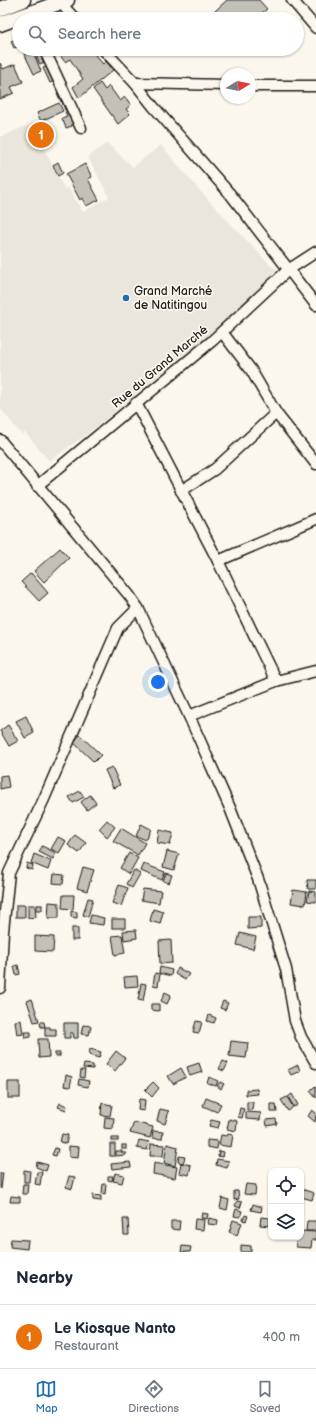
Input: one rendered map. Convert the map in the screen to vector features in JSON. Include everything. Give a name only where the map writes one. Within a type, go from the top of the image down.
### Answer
[{"type":"highway","points":[[0,9],[22,0]]},
{"type":"highway","points":[[38,12],[61,1]]},
{"type":"highway","points":[[0,24],[12,21]]},
{"type":"street","points":[[22,0],[27,12]]},
{"type":"street","points":[[292,0],[302,12]]},
{"type":"street","points":[[61,1],[70,12]]},
{"type":"street","points":[[304,14],[316,28]]},
{"type":"street","points":[[47,56],[81,128]]},
{"type":"street","points":[[110,56],[136,83],[153,106],[231,195],[316,305]]},
{"type":"street","points":[[136,83],[220,85]]},
{"type":"street","points":[[256,86],[316,86]]},
{"type":"street","name":"Rue du Grand Marché","points":[[37,486],[222,332],[288,270],[316,252]]},
{"type":"street","points":[[222,332],[251,370],[276,413],[316,464]]},
{"type":"street","points":[[136,403],[218,561],[276,681]]},
{"type":"street","points":[[182,491],[214,469],[276,413]]},
{"type":"street","points":[[0,440],[129,595],[138,608],[230,808],[264,896],[286,969],[296,1020],[301,1037],[316,1063]]},
{"type":"street","points":[[218,561],[316,519]]},
{"type":"street","points":[[0,988],[4,873],[47,792],[118,628],[138,608]]},
{"type":"street","points":[[189,716],[276,681],[316,670]]},
{"type":"shaded area","name":"Grand Marché de Natitingou","points":[[31,124],[65,190],[68,187],[83,212],[109,197],[88,157],[107,143],[133,167],[161,145],[200,191],[269,264],[280,273],[209,337],[159,375],[90,432],[49,461],[25,432],[22,435],[0,408],[0,137]]},
{"type":"building","points":[[227,0],[259,0],[267,9],[263,12],[215,11]]},
{"type":"building","points":[[25,56],[35,56],[41,71],[34,74]]},
{"type":"building","points":[[36,56],[44,56],[46,61],[40,64]]},
{"type":"building","points":[[60,56],[96,56],[103,64],[106,61],[113,70],[79,98],[73,87],[83,79],[70,59],[65,62]]},
{"type":"building","points":[[0,63],[3,69],[15,64],[23,82],[11,87],[14,93],[0,99]]},
{"type":"building","points":[[48,66],[56,80],[50,83],[43,68]]},
{"type":"building","points":[[100,83],[105,90],[109,86],[120,101],[125,97],[131,105],[126,109],[130,114],[118,124],[93,89]]},
{"type":"building","points":[[61,91],[65,100],[61,102],[57,93]]},
{"type":"building","points":[[65,101],[68,109],[65,110],[62,102]]},
{"type":"building","points":[[59,103],[63,111],[41,121],[37,113]]},
{"type":"building","points":[[68,111],[74,124],[66,128],[62,118],[67,116],[65,112]]},
{"type":"building","points":[[38,122],[47,139],[41,142],[32,125]]},
{"type":"building","points":[[58,162],[63,173],[58,176],[53,165]]},
{"type":"building","points":[[85,164],[92,177],[88,179],[99,200],[86,206],[82,198],[80,200],[66,174]]},
{"type":"building","points":[[60,548],[69,558],[44,582],[34,571]]},
{"type":"building","points":[[31,573],[48,593],[39,601],[21,582]]},
{"type":"building","points":[[26,716],[34,733],[25,738],[16,721]]},
{"type":"building","points":[[8,725],[18,741],[9,746],[0,731]]},
{"type":"building","points":[[80,735],[101,755],[94,762],[73,742]]},
{"type":"building","points":[[112,767],[120,785],[113,788],[105,770]]},
{"type":"building","points":[[7,775],[9,787],[0,789],[0,776]]},
{"type":"building","points":[[80,791],[84,797],[73,803],[69,797]]},
{"type":"building","points":[[90,795],[96,803],[87,810],[81,802]]},
{"type":"building","points":[[107,820],[115,827],[107,837],[99,829]]},
{"type":"building","points":[[141,824],[151,829],[146,840],[136,836]]},
{"type":"building","points":[[121,828],[145,843],[138,855],[113,841]]},
{"type":"building","points":[[159,830],[173,833],[170,845],[157,843]]},
{"type":"building","points":[[75,835],[86,843],[79,853],[68,845]]},
{"type":"building","points":[[58,837],[66,841],[59,853],[51,849]]},
{"type":"building","points":[[42,846],[56,853],[53,859],[39,852]]},
{"type":"building","points":[[167,851],[179,854],[174,870],[163,867]]},
{"type":"building","points":[[129,853],[138,858],[129,874],[120,868]]},
{"type":"building","points":[[34,854],[51,861],[48,870],[31,863]]},
{"type":"building","points":[[27,863],[33,865],[32,870],[26,868]]},
{"type":"building","points":[[144,864],[165,872],[162,880],[141,871]]},
{"type":"building","points":[[83,867],[94,870],[87,891],[77,888]]},
{"type":"building","points":[[134,870],[140,874],[132,888],[126,884]]},
{"type":"building","points":[[166,873],[172,875],[169,883],[163,881]]},
{"type":"building","points":[[54,874],[64,875],[63,884],[53,883]]},
{"type":"building","points":[[307,880],[316,880],[316,889],[308,889]]},
{"type":"building","points":[[119,885],[128,888],[121,906],[112,903]]},
{"type":"building","points":[[143,889],[161,891],[159,903],[141,900]]},
{"type":"building","points":[[293,890],[307,892],[305,905],[291,903]]},
{"type":"building","points":[[309,891],[316,892],[316,902],[307,901]]},
{"type":"building","points":[[63,895],[74,895],[73,909],[62,908]]},
{"type":"building","points":[[88,898],[93,899],[88,917],[83,915]]},
{"type":"building","points":[[49,902],[59,903],[59,918],[48,918]]},
{"type":"building","points":[[16,905],[25,905],[25,917],[16,917]]},
{"type":"building","points":[[28,905],[35,905],[36,917],[28,918]]},
{"type":"building","points":[[37,905],[42,905],[42,910],[37,910]]},
{"type":"building","points":[[153,909],[163,912],[160,924],[150,921]]},
{"type":"building","points":[[71,911],[77,912],[77,918],[71,917]]},
{"type":"building","points":[[91,915],[104,918],[103,925],[89,923]]},
{"type":"building","points":[[248,917],[261,917],[261,928],[248,929]]},
{"type":"building","points":[[112,919],[125,919],[125,928],[112,928]]},
{"type":"building","points":[[72,928],[78,928],[78,940],[72,940]]},
{"type":"building","points":[[136,930],[137,938],[124,940],[123,931]]},
{"type":"building","points":[[240,933],[256,937],[253,949],[237,945]]},
{"type":"building","points":[[122,935],[125,953],[115,955],[112,936]]},
{"type":"building","points":[[35,936],[54,937],[53,952],[35,951]]},
{"type":"building","points":[[171,940],[172,963],[160,964],[159,941]]},
{"type":"building","points":[[18,965],[20,974],[16,975],[14,966]]},
{"type":"building","points":[[160,967],[172,970],[171,976],[159,973]]},
{"type":"building","points":[[178,968],[189,974],[185,980],[175,974]]},
{"type":"building","points":[[155,973],[160,974],[158,986],[153,985]]},
{"type":"building","points":[[137,976],[138,986],[125,987],[124,977]]},
{"type":"building","points":[[141,983],[146,984],[143,1001],[138,1000]]},
{"type":"building","points":[[165,992],[171,995],[167,1004],[161,1001]]},
{"type":"building","points":[[32,999],[39,1021],[34,1022],[27,1001]]},
{"type":"building","points":[[223,1001],[228,1003],[225,1010],[220,1008]]},
{"type":"building","points":[[151,1004],[159,1004],[159,1011],[151,1010]]},
{"type":"building","points":[[209,1015],[216,1018],[214,1023],[207,1021]]},
{"type":"building","points":[[21,1020],[23,1034],[17,1035],[15,1021]]},
{"type":"building","points":[[196,1021],[202,1022],[199,1033],[193,1032]]},
{"type":"building","points":[[40,1022],[44,1022],[45,1027],[41,1027]]},
{"type":"building","points":[[64,1023],[78,1023],[78,1038],[74,1038],[73,1033],[70,1033],[70,1038],[64,1038]]},
{"type":"building","points":[[83,1025],[91,1026],[89,1035],[81,1034]]},
{"type":"building","points":[[45,1027],[56,1029],[56,1036],[45,1036]]},
{"type":"building","points":[[24,1032],[31,1032],[31,1037],[25,1038]]},
{"type":"building","points":[[38,1039],[48,1039],[49,1057],[39,1058]]},
{"type":"building","points":[[231,1041],[248,1043],[246,1058],[229,1056]]},
{"type":"building","points":[[90,1049],[101,1052],[99,1058],[89,1055]]},
{"type":"building","points":[[116,1051],[125,1058],[115,1071],[106,1064]]},
{"type":"building","points":[[55,1053],[60,1053],[60,1056],[55,1056]]},
{"type":"building","points":[[223,1061],[228,1063],[224,1071],[219,1069]]},
{"type":"building","points":[[199,1063],[202,1072],[190,1076],[187,1067]]},
{"type":"building","points":[[84,1064],[93,1065],[93,1069],[83,1068]]},
{"type":"building","points":[[298,1065],[300,1071],[291,1075],[288,1070]]},
{"type":"building","points":[[181,1068],[186,1077],[173,1084],[168,1076]]},
{"type":"building","points":[[81,1070],[85,1070],[84,1078],[80,1077]]},
{"type":"building","points":[[66,1075],[72,1077],[70,1087],[64,1086]]},
{"type":"building","points":[[209,1077],[218,1081],[216,1086],[207,1083]]},
{"type":"building","points":[[79,1079],[89,1081],[88,1087],[78,1085]]},
{"type":"building","points":[[8,1082],[20,1082],[20,1098],[8,1098]]},
{"type":"building","points":[[153,1082],[159,1088],[152,1097],[145,1090]]},
{"type":"building","points":[[220,1082],[224,1084],[221,1089],[217,1086]]},
{"type":"building","points":[[315,1086],[316,1087],[316,1098],[310,1091]]},
{"type":"building","points":[[257,1089],[258,1094],[246,1095],[246,1090]]},
{"type":"building","points":[[292,1094],[298,1105],[294,1107],[288,1097]]},
{"type":"building","points":[[287,1097],[293,1107],[288,1111],[281,1100]]},
{"type":"building","points":[[206,1098],[221,1104],[217,1112],[203,1106]]},
{"type":"building","points":[[139,1099],[145,1100],[144,1111],[138,1110]]},
{"type":"building","points":[[247,1102],[253,1102],[252,1110],[247,1110]]},
{"type":"building","points":[[60,1103],[67,1106],[66,1110],[58,1107]]},
{"type":"building","points":[[102,1103],[112,1105],[110,1116],[101,1115]]},
{"type":"building","points":[[271,1104],[276,1104],[277,1112],[271,1112]]},
{"type":"building","points":[[240,1108],[244,1109],[242,1118],[238,1117]]},
{"type":"building","points":[[160,1109],[169,1111],[165,1124],[157,1121]]},
{"type":"building","points":[[312,1110],[316,1113],[315,1122],[308,1116]]},
{"type":"building","points":[[246,1112],[261,1113],[260,1120],[246,1119]]},
{"type":"building","points":[[105,1117],[114,1118],[113,1129],[104,1128]]},
{"type":"building","points":[[229,1119],[237,1121],[236,1131],[227,1129]]},
{"type":"building","points":[[276,1119],[277,1124],[267,1126],[266,1120]]},
{"type":"building","points":[[211,1120],[220,1122],[218,1128],[209,1126]]},
{"type":"building","points":[[134,1122],[153,1127],[150,1138],[130,1133]]},
{"type":"building","points":[[153,1131],[163,1132],[162,1139],[152,1138]]},
{"type":"building","points":[[62,1134],[68,1135],[66,1144],[60,1142]]},
{"type":"building","points":[[228,1134],[233,1135],[231,1147],[219,1145],[221,1135],[227,1136]]},
{"type":"building","points":[[112,1138],[118,1138],[118,1141],[112,1141]]},
{"type":"building","points":[[139,1140],[149,1142],[147,1150],[137,1148]]},
{"type":"building","points":[[207,1140],[218,1141],[217,1149],[207,1147]]},
{"type":"building","points":[[110,1144],[115,1144],[115,1156],[110,1156]]},
{"type":"building","points":[[151,1144],[164,1145],[163,1156],[150,1156]]},
{"type":"building","points":[[167,1144],[178,1147],[175,1166],[164,1163]]},
{"type":"building","points":[[122,1145],[126,1145],[126,1149],[122,1149]]},
{"type":"building","points":[[69,1146],[79,1147],[78,1158],[69,1157]]},
{"type":"building","points":[[55,1148],[58,1149],[56,1156],[52,1155]]},
{"type":"building","points":[[116,1151],[122,1151],[122,1153],[126,1153],[126,1155],[116,1156]]},
{"type":"building","points":[[219,1151],[224,1152],[223,1157],[218,1156]]},
{"type":"building","points":[[179,1156],[185,1157],[183,1163],[178,1162]]},
{"type":"building","points":[[217,1159],[229,1161],[227,1168],[216,1165]]},
{"type":"building","points":[[37,1162],[48,1165],[46,1171],[36,1167]]},
{"type":"building","points":[[130,1162],[131,1167],[112,1169],[111,1164]]},
{"type":"building","points":[[154,1163],[177,1167],[175,1178],[153,1174]]},
{"type":"building","points":[[181,1163],[191,1165],[189,1175],[179,1173]]},
{"type":"building","points":[[24,1170],[30,1171],[29,1182],[24,1182]]},
{"type":"building","points":[[37,1172],[42,1172],[40,1185],[35,1184]]},
{"type":"building","points":[[0,1173],[3,1173],[1,1189],[0,1188]]},
{"type":"building","points":[[115,1173],[124,1175],[122,1183],[113,1181]]},
{"type":"building","points":[[69,1176],[75,1177],[72,1189],[66,1187]]},
{"type":"building","points":[[108,1176],[113,1176],[112,1181],[108,1180]]},
{"type":"building","points":[[23,1184],[28,1184],[27,1194],[22,1194]]},
{"type":"building","points":[[103,1184],[106,1184],[105,1194],[102,1193]]},
{"type":"building","points":[[246,1184],[256,1185],[255,1195],[244,1194]]},
{"type":"building","points":[[304,1190],[314,1193],[312,1200],[304,1198]]},
{"type":"building","points":[[234,1191],[238,1191],[239,1199],[234,1200]]},
{"type":"building","points":[[93,1195],[101,1196],[101,1201],[93,1200]]},
{"type":"building","points":[[11,1196],[20,1197],[20,1202],[10,1202]]},
{"type":"building","points":[[222,1198],[229,1200],[227,1210],[220,1208]]},
{"type":"building","points":[[237,1201],[242,1202],[240,1208],[235,1206]]},
{"type":"building","points":[[253,1204],[262,1207],[261,1212],[251,1210]]},
{"type":"building","points":[[236,1209],[242,1211],[240,1217],[234,1216]]},
{"type":"building","points":[[202,1213],[208,1214],[207,1219],[201,1218]]},
{"type":"building","points":[[245,1215],[248,1216],[246,1221],[243,1220]]},
{"type":"building","points":[[261,1217],[268,1218],[268,1226],[260,1225]]},
{"type":"building","points":[[209,1218],[218,1220],[217,1225],[208,1224]]},
{"type":"building","points":[[123,1219],[128,1219],[129,1235],[124,1235]]},
{"type":"building","points":[[195,1219],[204,1220],[203,1230],[194,1229]]},
{"type":"building","points":[[233,1220],[242,1223],[237,1235],[229,1232]]},
{"type":"building","points":[[171,1221],[180,1221],[179,1230],[171,1229]]},
{"type":"building","points":[[307,1221],[316,1221],[316,1231],[306,1231]]},
{"type":"building","points":[[304,1231],[316,1232],[316,1240],[312,1240],[311,1248],[296,1247],[297,1240],[304,1240]]},
{"type":"building","points":[[11,1239],[28,1240],[27,1249],[10,1247]]},
{"type":"building","points":[[241,1245],[251,1246],[251,1252],[241,1252]]},
{"type":"building","points":[[182,1246],[191,1247],[190,1252],[181,1252]]},
{"type":"place","name":"Le Kiosque Nanto","points":[[41,135]]},
{"type":"place","name":"Grand Marché de Natitingou","points":[[126,298]]}]
